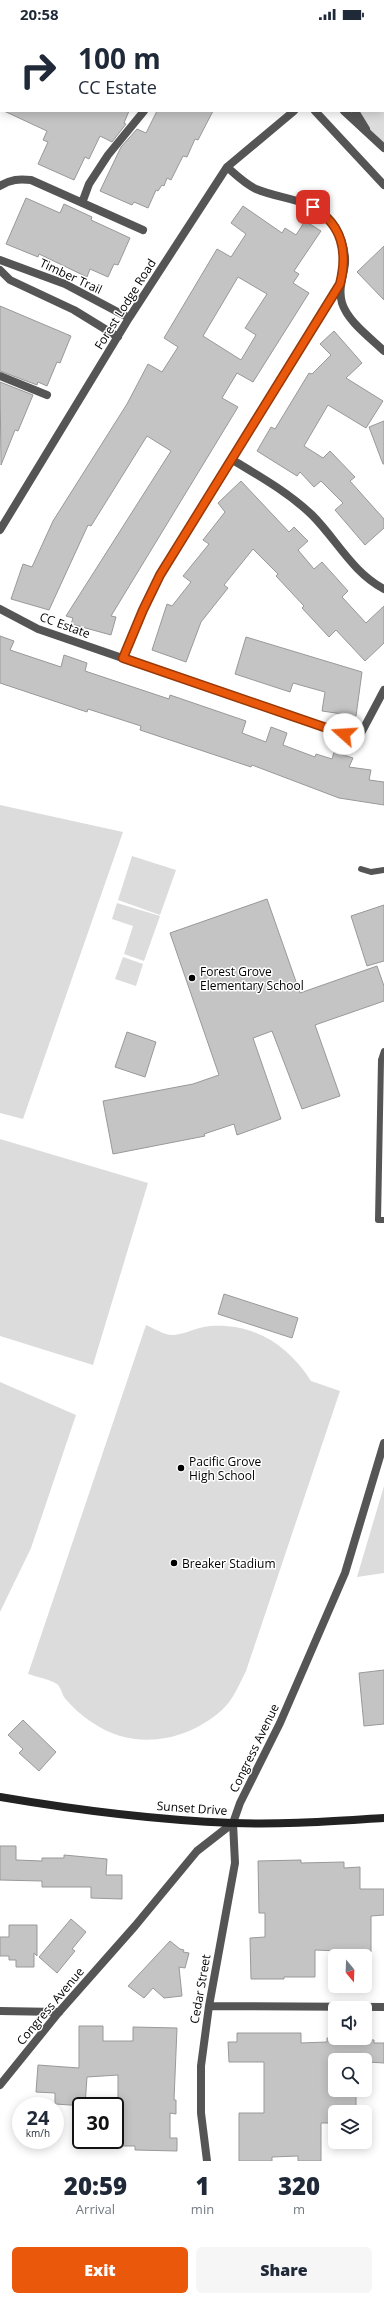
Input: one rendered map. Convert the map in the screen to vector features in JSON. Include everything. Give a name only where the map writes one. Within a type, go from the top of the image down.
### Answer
[{"type":"main road","name":"Sunset Drive","points":[[0,1797],[130,1815],[233,1823],[289,1823],[384,1818]]},
{"type":"street","points":[[82,203],[89,184],[108,155],[143,112]]},
{"type":"street","name":"Forest Lodge Road","points":[[0,530],[129,318],[227,167],[293,112]]},
{"type":"street","points":[[316,112],[384,185]]},
{"type":"street","points":[[345,112],[384,148]]},
{"type":"street","points":[[356,112],[371,136]]},
{"type":"street","points":[[123,658],[143,610],[160,575],[340,284],[345,264],[343,249],[332,222],[320,212],[305,203],[256,189],[227,167]]},
{"type":"street","points":[[0,186],[8,180],[31,180],[143,230]]},
{"type":"street","name":"Timber Trail","points":[[0,260],[65,284],[129,318]]},
{"type":"street","points":[[0,270],[10,280],[74,310],[118,337]]},
{"type":"street","points":[[340,284],[342,304],[352,319],[384,351]]},
{"type":"street","points":[[0,376],[47,395]]},
{"type":"street","points":[[231,459],[291,496],[329,533],[359,572],[384,589]]},
{"type":"street","name":"CC Estate","points":[[0,609],[38,629],[358,739],[384,690]]},
{"type":"street","name":"Congress Avenue","points":[[0,2085],[59,2012],[135,1926],[197,1851],[233,1823],[240,1803],[280,1723],[345,1573],[384,1443]]},
{"type":"street","name":"Cedar Street","points":[[207,2161],[201,2113],[203,2042],[235,1863],[233,1823]]},
{"type":"street","points":[[209,2006],[384,2007]]},
{"type":"street","points":[[0,2011],[59,2012]]},
{"type":"lane","points":[[361,869],[371,872],[384,870]]},
{"type":"lane","points":[[381,1220],[381,1060],[384,1052]]},
{"type":"shaded area","points":[[356,112],[384,112],[384,148]]},
{"type":"shaded area","points":[[0,805],[123,832],[23,1119],[0,1113]]},
{"type":"shaded area","points":[[132,856],[176,870],[160,915],[118,900]]},
{"type":"shaded area","points":[[117,903],[160,916],[144,961],[124,954],[133,926],[112,919]]},
{"type":"shaded area","points":[[123,957],[143,964],[136,986],[115,979]]},
{"type":"shaded area","points":[[0,1139],[148,1183],[93,1365],[0,1336]]},
{"type":"shaded area","name":"Breaker Stadium","points":[[146,1325],[171,1335],[210,1326],[241,1328],[268,1339],[281,1347],[302,1368],[311,1381],[340,1391],[246,1671],[236,1692],[222,1710],[208,1721],[176,1736],[142,1740],[109,1732],[93,1723],[70,1704],[64,1697],[57,1684],[47,1679],[28,1674]]},
{"type":"shaded area","points":[[0,1382],[76,1415],[31,1548],[0,1612]]},
{"type":"shaded area","points":[[384,1486],[384,1573],[357,1577]]},
{"type":"building","points":[[6,112],[129,112],[124,123],[126,124],[112,142],[100,136],[89,159],[85,157],[74,180],[38,164],[48,142],[43,140],[47,131]]},
{"type":"building","points":[[156,112],[212,112],[198,140],[195,139],[187,157],[183,156],[171,180],[167,178],[164,186],[162,185],[158,191],[156,190],[148,208],[134,202],[132,205],[100,191],[121,147],[137,129],[146,133]]},
{"type":"building","points":[[26,198],[60,213],[64,204],[92,217],[91,220],[130,238],[118,265],[114,264],[108,277],[90,269],[87,277],[39,254],[38,257],[6,244]]},
{"type":"building","points":[[243,206],[282,233],[285,228],[296,235],[305,221],[321,231],[294,271],[299,274],[293,283],[309,293],[253,382],[237,373],[222,398],[238,407],[111,616],[116,617],[111,635],[71,624],[73,618],[66,616],[171,451],[147,436],[91,526],[88,525],[49,610],[11,599],[23,564],[32,567],[53,521],[127,404],[148,364],[162,372],[178,347],[164,338],[217,249],[231,257],[246,234],[231,223]],"holes":[[[238,277],[267,294],[245,328],[256,335],[241,360],[203,336]]]},
{"type":"building","points":[[384,246],[384,300],[357,272]]},
{"type":"building","points":[[0,306],[71,336],[60,363],[57,362],[47,386],[38,382],[37,385],[0,371]]},
{"type":"building","points":[[334,331],[362,363],[346,378],[383,401],[366,428],[328,405],[304,446],[323,458],[330,451],[355,477],[350,481],[384,519],[384,528],[365,545],[335,510],[343,503],[321,481],[314,487],[300,472],[297,476],[257,451],[271,427],[275,429],[309,373],[312,374],[331,355],[320,344]]},
{"type":"building","points":[[0,382],[33,395],[18,431],[15,430],[1,465]]},
{"type":"building","points":[[384,421],[384,464],[383,464],[369,427]]},
{"type":"building","points":[[241,481],[289,532],[294,527],[308,541],[298,550],[314,569],[322,562],[348,591],[342,597],[366,623],[384,606],[384,643],[365,661],[336,630],[329,637],[302,608],[304,606],[276,576],[278,574],[253,549],[224,585],[228,588],[201,622],[186,662],[152,650],[167,604],[172,606],[191,582],[183,576],[209,544],[203,540],[225,512],[218,503]]},
{"type":"building","points":[[0,636],[14,641],[10,650],[61,667],[64,655],[87,663],[85,671],[169,699],[170,695],[246,721],[242,733],[266,742],[271,727],[287,733],[283,745],[315,757],[316,754],[332,759],[334,752],[353,758],[349,767],[371,770],[369,780],[384,782],[384,805],[339,798],[252,765],[251,767],[140,730],[141,726],[88,709],[87,712],[0,683]]},
{"type":"building","points":[[246,637],[362,672],[356,716],[322,711],[325,692],[293,683],[290,692],[235,674]]},
{"type":"building","points":[[267,899],[300,993],[377,966],[384,986],[384,1001],[315,1025],[340,1096],[302,1109],[272,1031],[253,1038],[281,1119],[237,1135],[234,1124],[204,1134],[205,1136],[113,1154],[103,1101],[193,1084],[219,1075],[170,933]]},
{"type":"building","points":[[384,905],[384,961],[367,966],[351,916]]},
{"type":"building","points":[[127,1032],[156,1042],[145,1077],[115,1067]]},
{"type":"building","points":[[224,1294],[298,1318],[292,1338],[218,1314]]},
{"type":"building","points":[[384,1670],[384,1724],[364,1726],[359,1673]]},
{"type":"building","points":[[23,1720],[56,1752],[39,1771],[19,1753],[23,1749],[8,1735]]},
{"type":"building","points":[[0,1846],[16,1846],[16,1860],[42,1861],[42,1858],[64,1858],[64,1855],[107,1859],[106,1875],[122,1875],[122,1899],[91,1898],[91,1887],[42,1887],[42,1881],[0,1880]]},
{"type":"building","points":[[301,1860],[301,1863],[344,1862],[344,1868],[360,1867],[360,1889],[384,1889],[384,1915],[371,1916],[371,1949],[315,1950],[315,1977],[251,1979],[250,1938],[265,1937],[265,1913],[259,1913],[258,1861]]},
{"type":"building","points":[[71,1919],[86,1932],[72,1949],[75,1951],[57,1973],[39,1957]]},
{"type":"building","points":[[9,1925],[37,1925],[37,1956],[34,1953],[34,1967],[16,1967],[16,1960],[9,1960],[9,1956],[0,1956],[0,1937],[9,1937]]},
{"type":"building","points":[[170,1941],[180,1949],[184,1950],[183,1952],[189,1953],[185,1968],[179,1967],[182,1996],[164,1998],[153,1988],[144,1998],[128,1986]]},
{"type":"building","points":[[79,2026],[103,2026],[103,2041],[133,2041],[133,2027],[177,2028],[174,2100],[176,2100],[176,2114],[170,2113],[170,2138],[177,2138],[177,2151],[135,2150],[135,2146],[124,2146],[124,2097],[118,2097],[118,2075],[87,2077],[86,2097],[72,2097],[72,2105],[64,2105],[64,2097],[55,2097],[55,2093],[36,2092],[38,2065],[79,2068]]},
{"type":"building","points":[[237,2033],[301,2033],[301,2043],[327,2042],[328,2038],[328,2045],[372,2045],[372,2040],[374,2040],[374,2043],[384,2043],[384,2063],[372,2062],[372,2053],[328,2053],[328,2097],[356,2097],[356,2105],[328,2105],[328,2123],[321,2123],[321,2161],[298,2161],[298,2156],[272,2157],[272,2161],[239,2161],[239,2113],[264,2113],[264,2062],[229,2062],[228,2042],[237,2042]]},
{"type":"place","name":"Forest Grove Elementary School","points":[[192,978]]},
{"type":"place","name":"Pacific Grove High School","points":[[181,1468]]},
{"type":"place","name":"Breaker Stadium","points":[[174,1563]]},
{"type":"route","points":[[313,207],[332,222],[339,235],[345,264],[340,284],[160,575],[143,610],[123,658],[344,734]]}]
